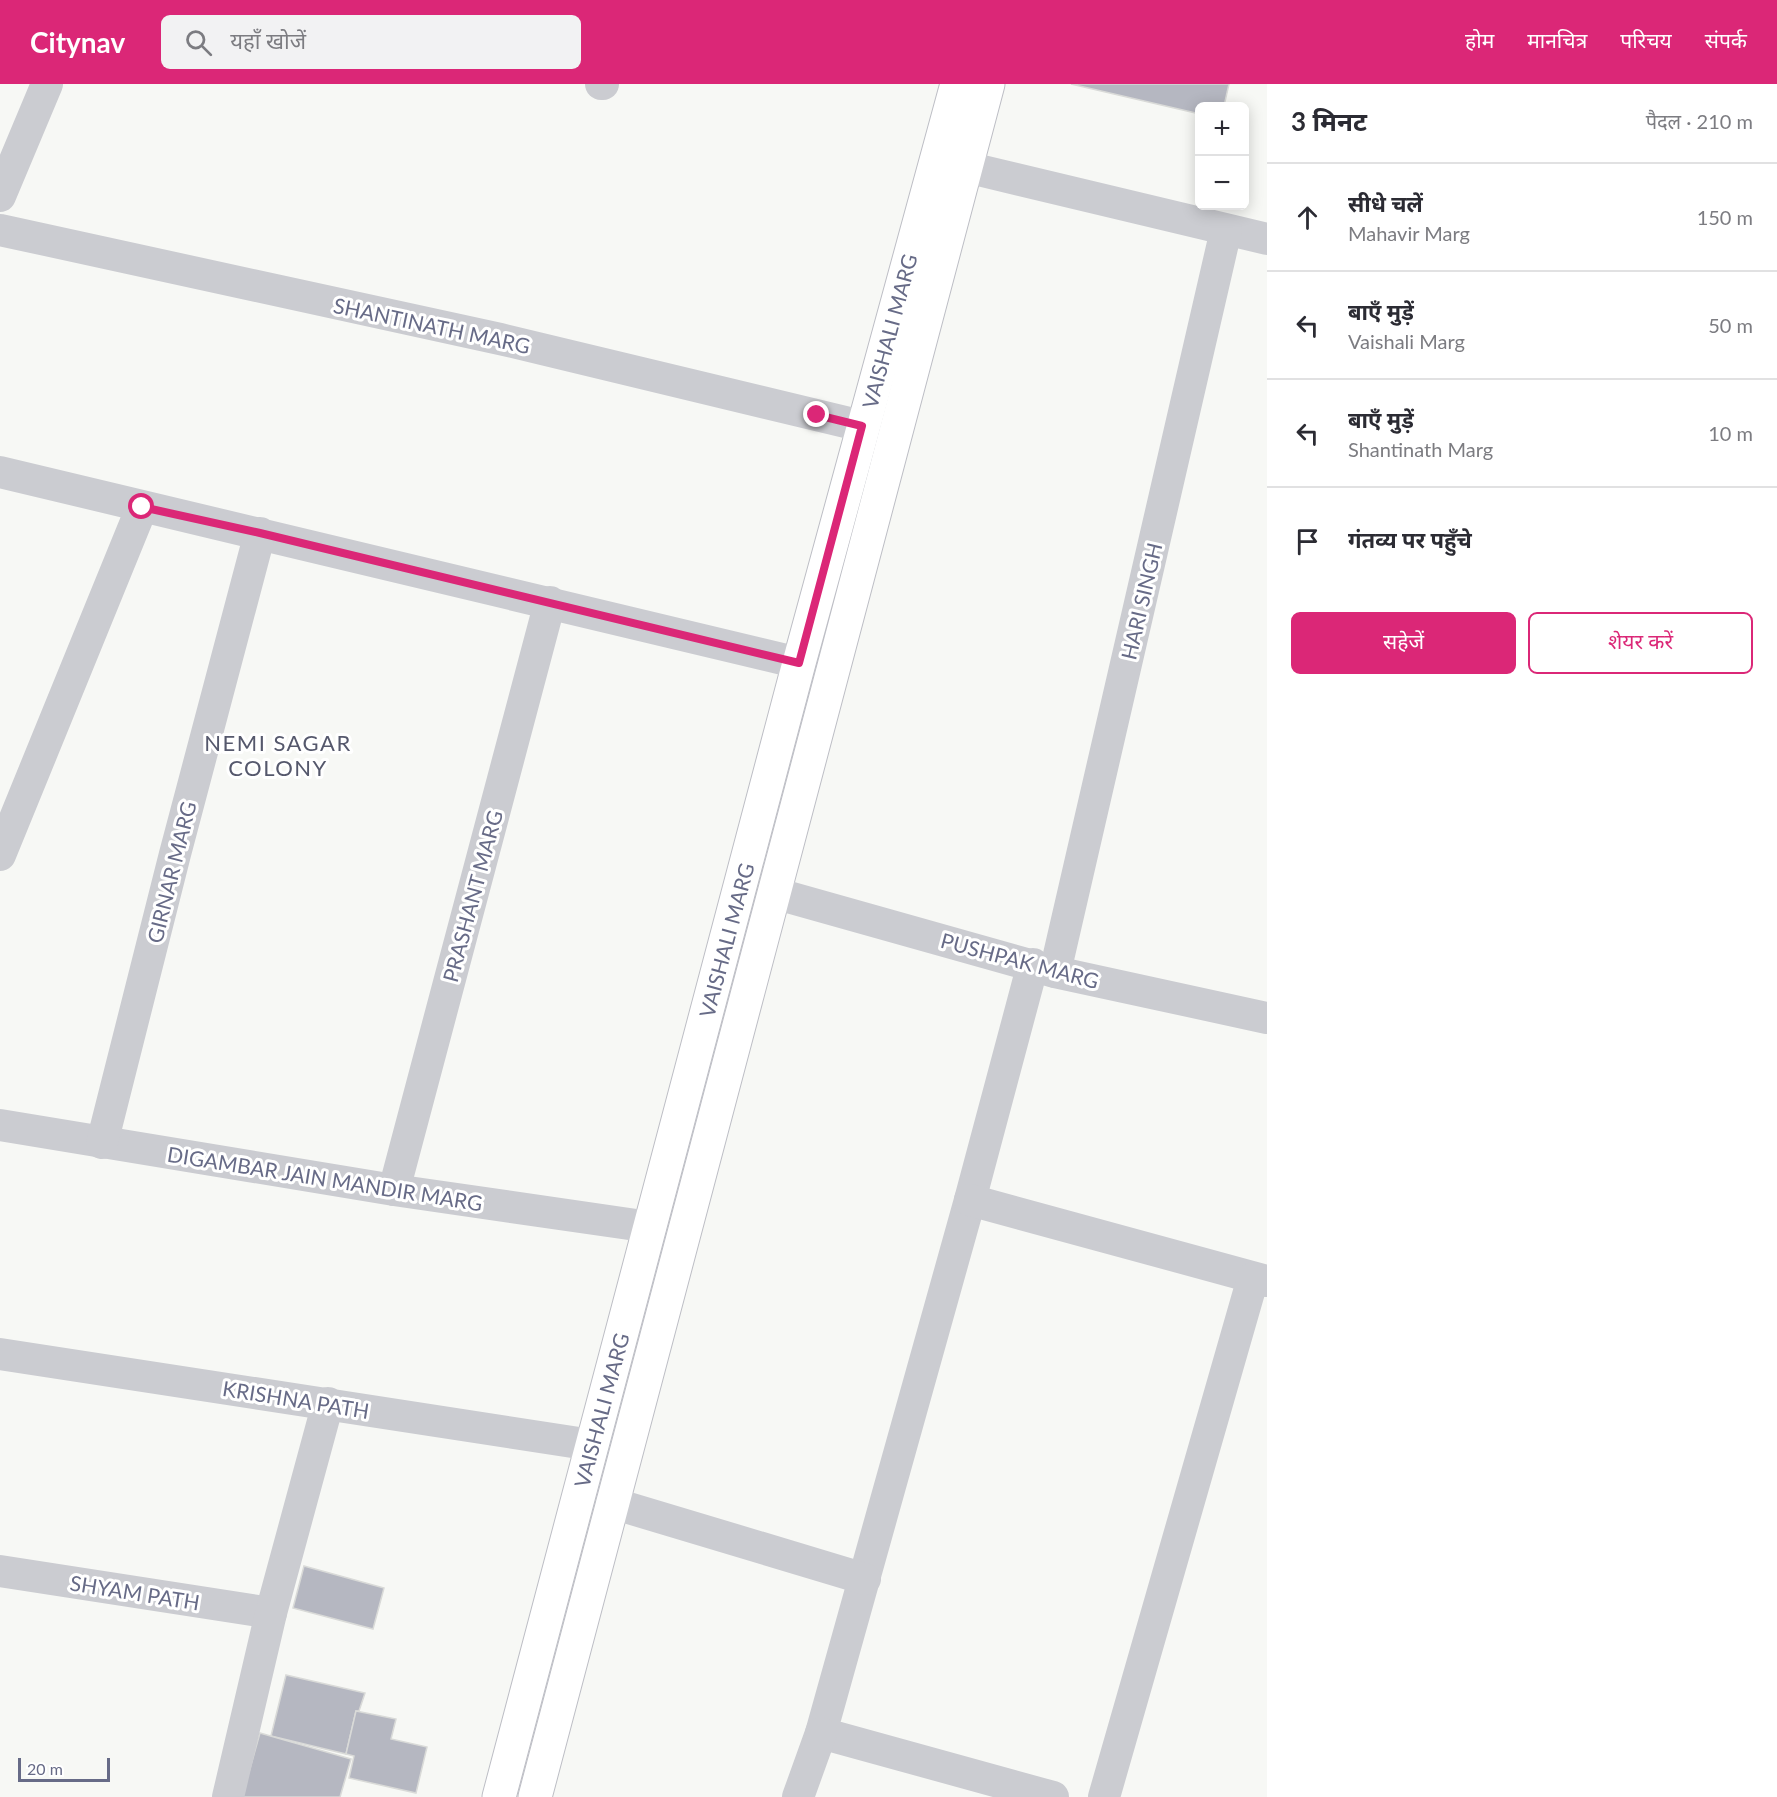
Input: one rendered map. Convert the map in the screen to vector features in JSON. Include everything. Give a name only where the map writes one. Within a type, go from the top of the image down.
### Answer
[{"type":"street","points":[[0,196],[46,84]]},
{"type":"street","name":"VAISHALI MARG","points":[[499,1797],[862,426],[957,84]]},
{"type":"street","name":"VAISHALI MARG","points":[[535,1797],[988,84]]},
{"type":"street","points":[[966,167],[1267,239]]},
{"type":"street","name":"SHANTINATH MARG","points":[[0,230],[500,339],[862,426]]},
{"type":"street","name":"HARI SINGH","points":[[798,1797],[821,1733],[970,1200],[1044,968],[1226,230]]},
{"type":"street","points":[[0,472],[799,663]]},
{"type":"street","points":[[0,855],[142,507]]},
{"type":"street","name":"GIRNAR MARG","points":[[102,1143],[260,533]]},
{"type":"street","name":"PRASHANT MARG","points":[[394,1190],[550,602]]},
{"type":"street","points":[[742,884],[774,893]]},
{"type":"street","name":"PUSHPAK MARG","points":[[774,893],[1044,968],[1267,1018]]},
{"type":"street","name":"DIGAMBAR JAIN MANDIR MARG","points":[[0,1125],[394,1190],[650,1227]]},
{"type":"street","points":[[970,1200],[1260,1280],[1104,1797]]},
{"type":"street","name":"KRISHNA PATH","points":[[0,1354],[592,1445]]},
{"type":"street","points":[[228,1797],[271,1613],[328,1403]]},
{"type":"street","points":[[579,1494],[865,1579]]},
{"type":"street","name":"SHYAM PATH","points":[[0,1571],[271,1613]]},
{"type":"street","points":[[821,1733],[1053,1797]]},
{"type":"building","points":[[1071,84],[1229,84],[1225,102],[1195,102],[1195,113]]},
{"type":"building","points":[[304,1566],[384,1588],[373,1629],[293,1608]]},
{"type":"building","points":[[286,1675],[365,1693],[359,1711],[356,1711],[346,1754],[271,1736]]},
{"type":"building","points":[[356,1711],[396,1719],[391,1739],[427,1747],[416,1793],[349,1778],[354,1756],[346,1754]]},
{"type":"building","points":[[260,1733],[351,1759],[340,1797],[242,1797]]},
{"type":"district","name":"NEMI SAGAR COLONY","points":[[278,754]]},
{"type":"route","points":[[142,507],[260,533],[799,663],[862,426],[817,415]]}]
